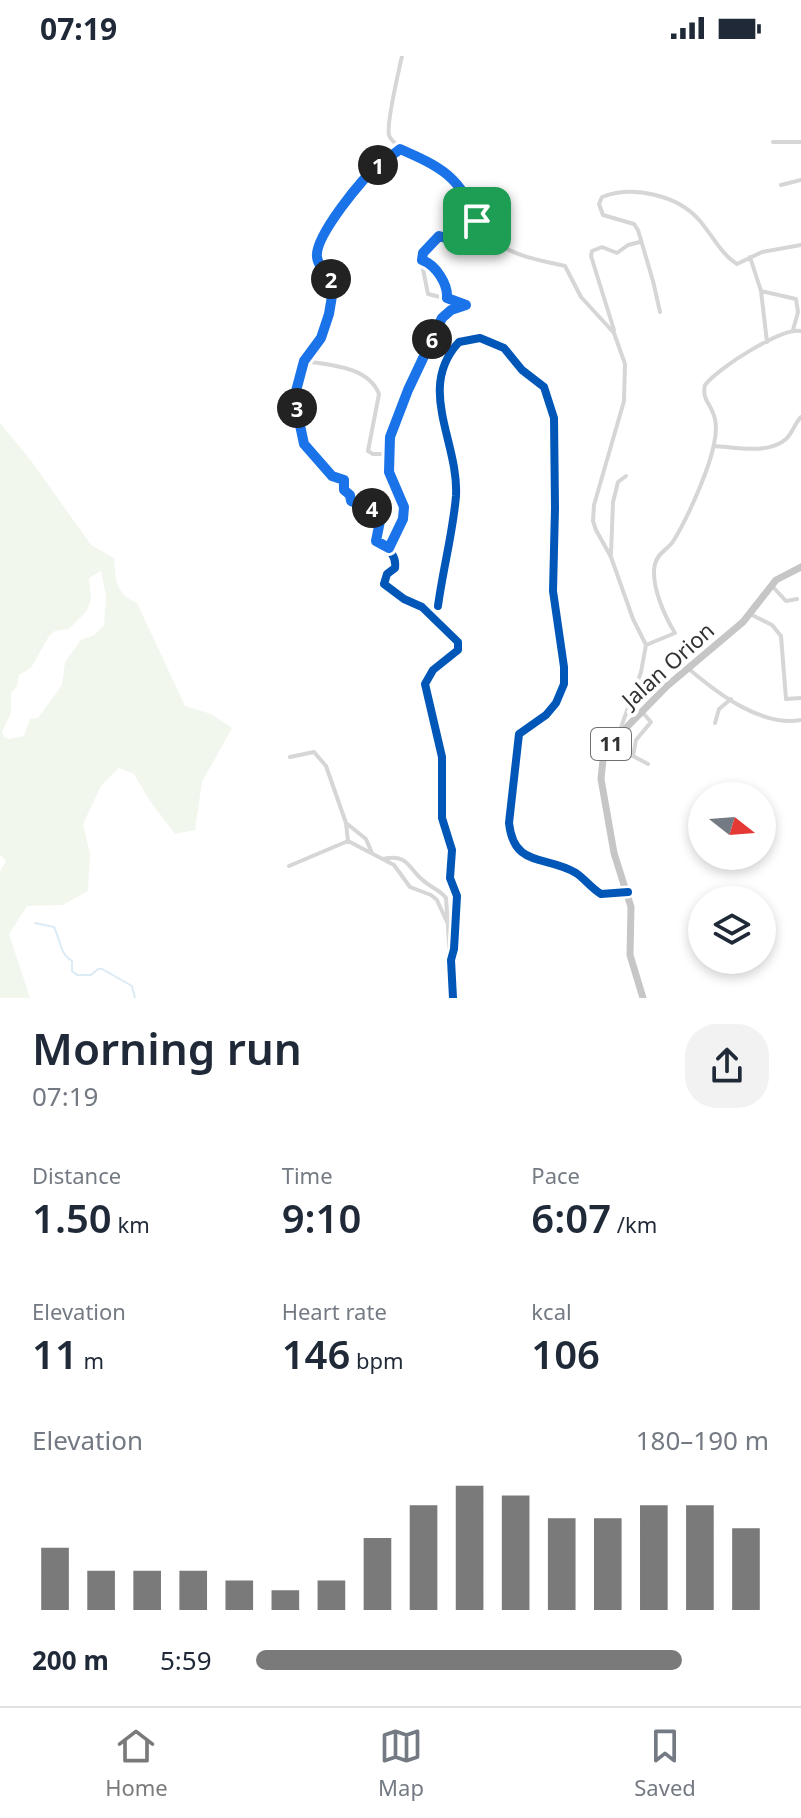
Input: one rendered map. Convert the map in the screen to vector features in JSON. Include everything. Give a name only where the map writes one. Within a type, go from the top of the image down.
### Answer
[{"type":"highway","name":"Jalan Orion","points":[[643,998],[630,955],[632,918],[628,892],[614,853],[601,779],[603,760],[619,735],[687,667],[750,614],[783,576],[801,567]]},
{"type":"street","points":[[402,56],[389,124],[392,141],[400,149],[433,164],[460,185],[477,221],[495,241],[511,251],[565,266],[581,297],[614,333]]},
{"type":"street","points":[[773,142],[801,142]]},
{"type":"street","points":[[400,149],[380,163],[355,188],[319,247],[316,255],[318,261],[334,284],[321,338],[304,361],[296,391],[297,411],[304,444],[332,476],[344,480],[344,490],[351,501],[379,512],[376,541],[389,548],[395,562],[395,568],[387,574],[384,584],[404,599],[422,607],[459,645],[458,650],[433,670],[425,684],[442,757],[442,818],[452,850],[450,878],[457,896],[451,960]]},
{"type":"street","points":[[781,185],[801,180]]},
{"type":"street","points":[[660,312],[634,224],[603,215],[599,204],[602,197],[632,192],[671,201],[699,220],[737,264],[771,250],[801,245]]},
{"type":"street","points":[[389,548],[403,519],[404,507],[389,472],[390,437],[442,318],[451,310],[466,306],[465,303],[428,294],[423,253],[435,238],[442,236],[459,242],[461,233],[477,221]]},
{"type":"street","points":[[619,735],[641,672],[646,645],[633,619],[611,557],[593,521],[594,505],[624,401],[625,364],[591,256],[592,251],[602,247],[617,253],[628,245],[640,242]]},
{"type":"street","points":[[750,257],[761,291],[767,342]]},
{"type":"street","points":[[422,260],[434,266],[448,289],[447,298]]},
{"type":"street","points":[[761,291],[796,299],[798,312],[793,330]]},
{"type":"street","points":[[646,645],[675,633],[661,600],[654,575],[655,566],[660,552],[674,540],[714,446],[714,414],[704,398],[705,385],[737,357],[793,330],[801,331]]},
{"type":"street","points":[[438,606],[456,483],[449,437],[439,405],[440,377],[459,342],[480,338],[504,348],[522,370],[544,387],[554,418],[553,591],[564,684],[556,703],[546,715],[519,734],[509,823],[511,837],[520,853],[574,872],[601,894],[628,892]]},
{"type":"street","points":[[304,361],[347,368],[378,388],[368,451],[389,454]]},
{"type":"street","points":[[714,446],[757,448],[774,445],[786,439],[801,417]]},
{"type":"street","points":[[611,557],[614,497],[618,482],[626,476]]},
{"type":"street","points":[[772,586],[786,601],[797,599]]},
{"type":"street","points":[[750,614],[772,625],[781,636],[786,699],[801,698]]},
{"type":"street","points":[[687,667],[711,688],[770,718],[779,721],[801,720]]},
{"type":"street","points":[[715,723],[719,709],[731,699]]},
{"type":"street","points":[[642,712],[651,722],[636,740],[633,756],[648,764]]},
{"type":"street","points":[[290,757],[311,752],[320,756],[346,823],[348,841]]},
{"type":"street","points":[[346,823],[366,839],[372,853]]},
{"type":"street","points":[[289,866],[348,841],[394,865],[404,883],[437,900],[447,922]]},
{"type":"street","points":[[381,859],[393,857],[406,861],[446,898],[453,998]]},
{"type":"street","points":[[414,889],[429,885]]},
{"type":"shaded area","points":[[0,423],[91,545],[114,558],[118,585],[124,595],[137,603],[185,706],[211,714],[232,728],[202,782],[195,830],[175,834],[134,774],[119,768],[101,786],[83,824],[90,854],[88,891],[63,905],[27,906],[9,934],[30,998],[0,998],[0,871],[6,861],[0,855]],"holes":[[[101,571],[106,596],[104,626],[94,635],[81,640],[65,662],[62,685],[38,718],[30,719],[24,736],[4,737],[2,732],[11,713],[11,693],[17,686],[19,675],[31,668],[49,636],[55,631],[69,629],[86,612],[91,600],[89,578]]]},
{"type":"waterway","points":[[35,923],[54,927],[62,950],[72,961],[72,971],[77,975],[91,975],[102,969],[132,986],[135,998]]},
{"type":"cycle path","points":[[400,149],[380,163],[352,193],[331,222],[318,248],[319,264],[334,284],[321,338],[304,361],[296,391],[297,411],[304,444],[332,476],[344,480],[344,490],[351,501],[379,512],[376,541],[390,552],[395,563],[384,584],[404,599],[422,607],[458,642],[458,650],[433,670],[425,684],[442,757],[442,818],[452,850],[450,878],[457,896],[451,960],[453,998]]},
{"type":"cycle path","points":[[438,606],[456,496],[452,456],[442,416],[441,378],[447,360],[459,342],[480,338],[504,348],[522,370],[544,387],[554,418],[553,591],[564,684],[556,703],[546,715],[519,734],[509,823],[512,837],[524,854],[576,873],[601,894],[628,892]]},
{"type":"route","points":[[400,149],[433,164],[460,185],[477,221],[461,233],[459,242],[439,236],[423,253],[422,260],[434,266],[448,289],[447,298],[466,305],[451,310],[442,318],[390,437],[389,472],[404,507],[403,519],[389,548],[376,541],[379,512],[351,501],[344,490],[344,480],[331,475],[329,469],[304,444],[302,437],[296,391],[305,356],[317,344],[325,327],[334,284],[316,255],[355,188],[380,163],[400,149]]}]
